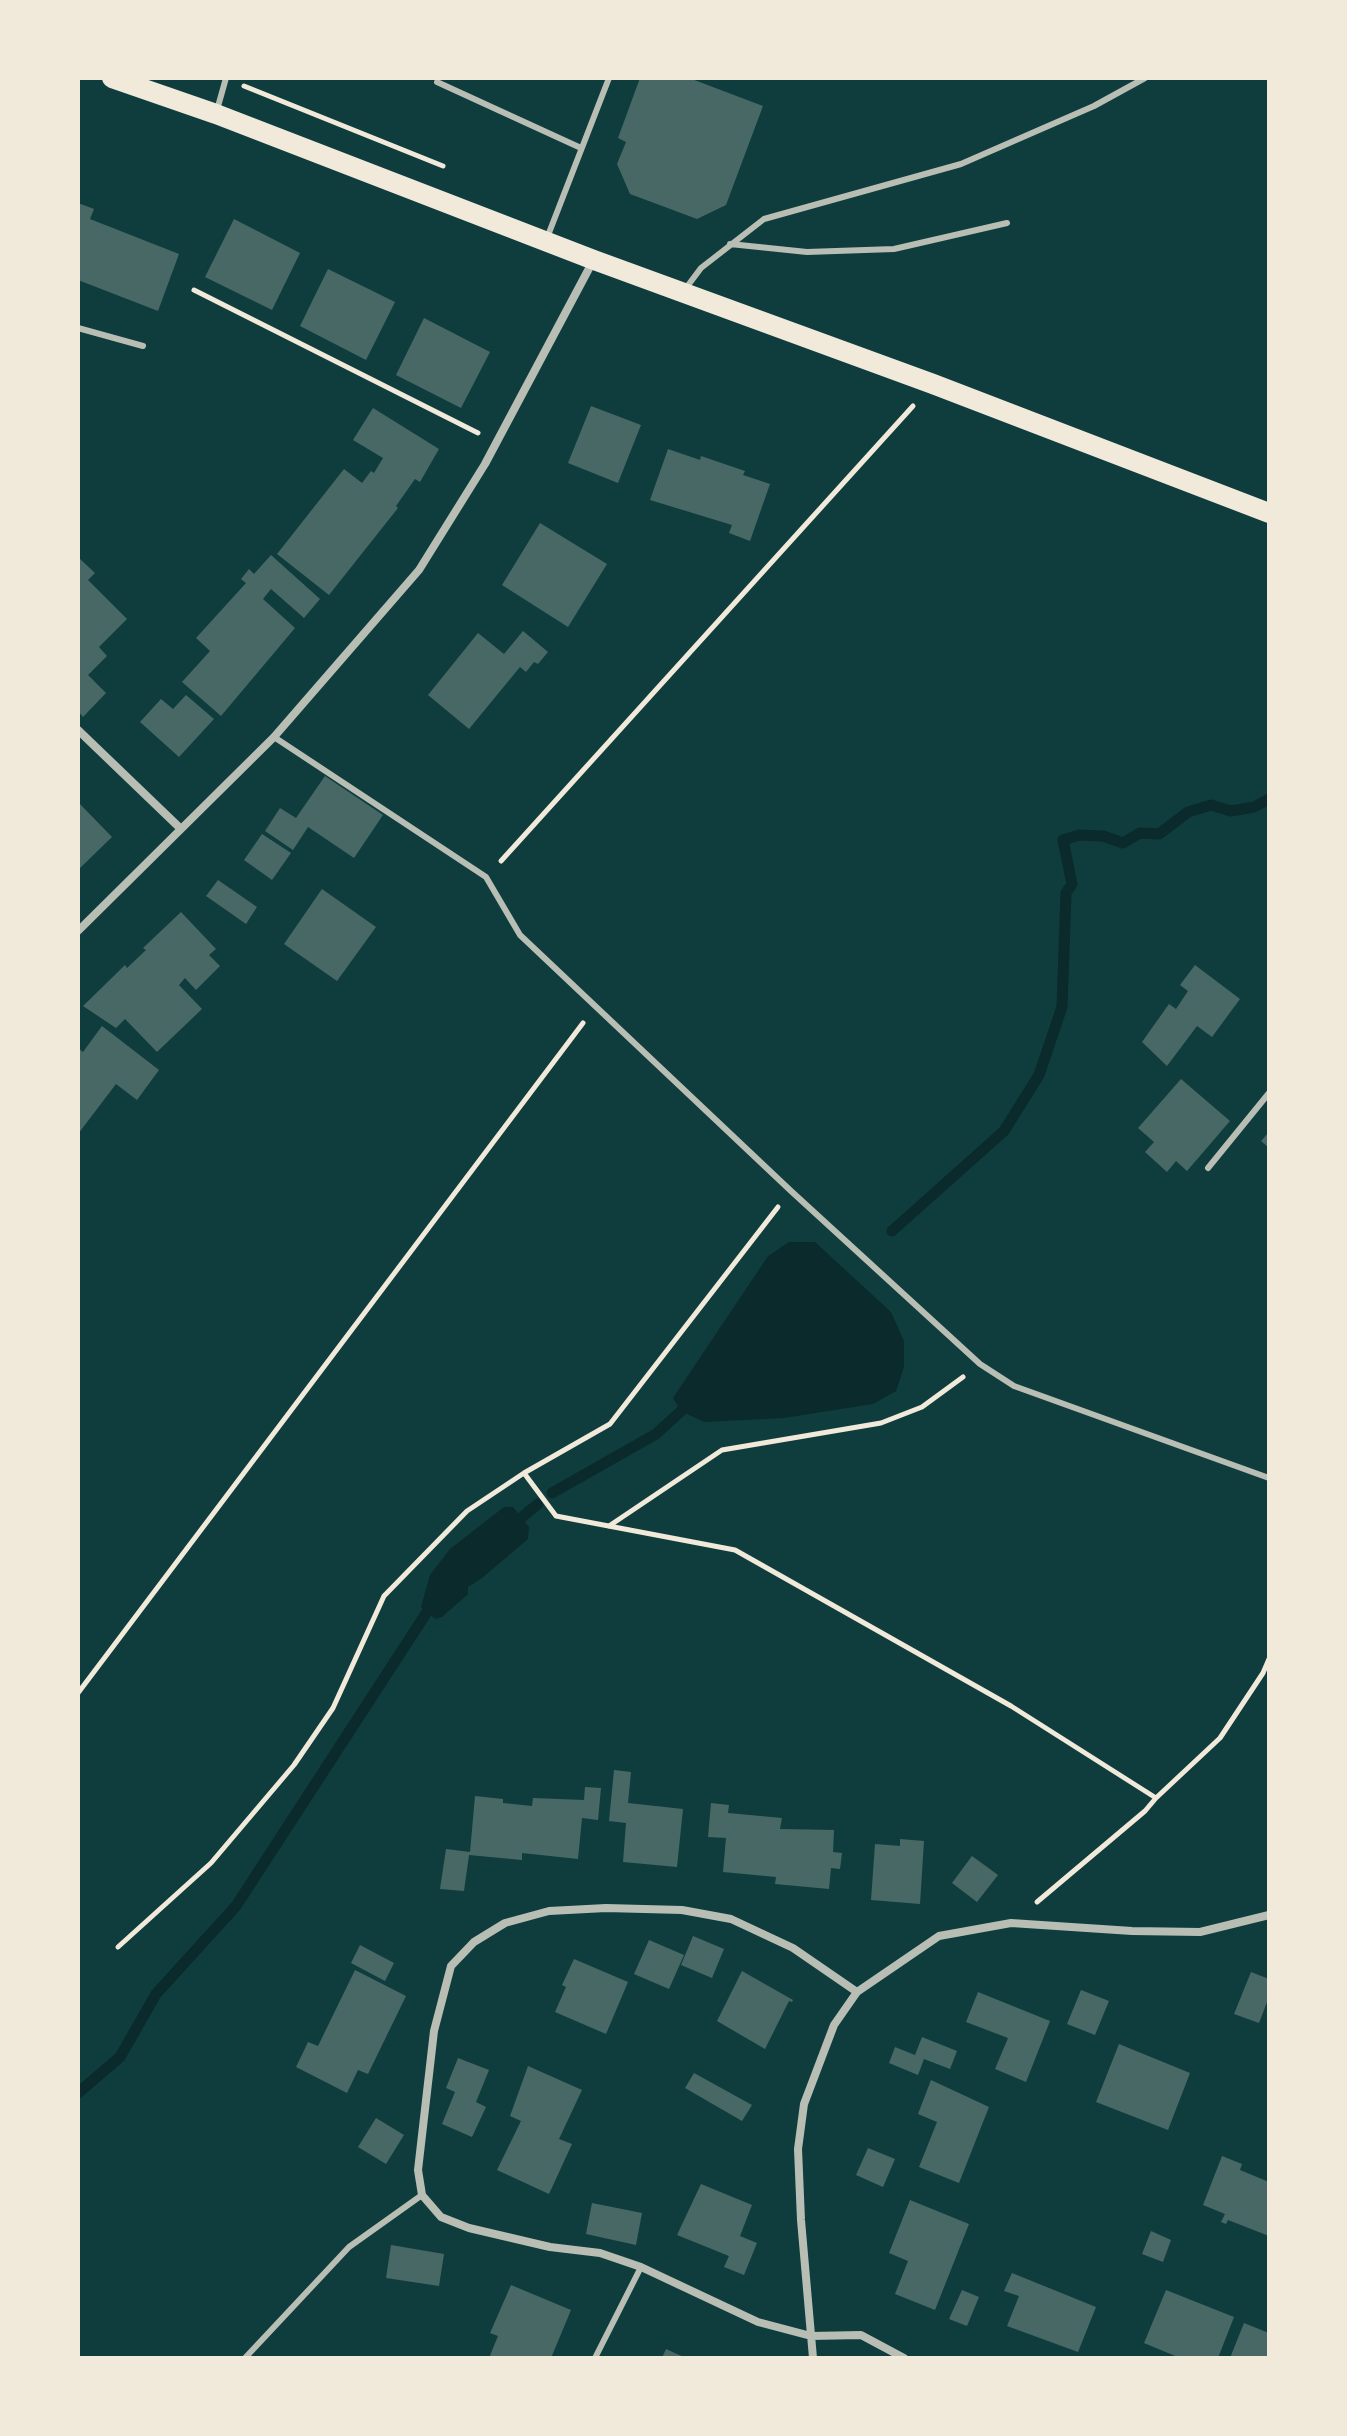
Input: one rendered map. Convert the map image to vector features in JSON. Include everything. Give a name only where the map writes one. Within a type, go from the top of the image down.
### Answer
[{"type":"main road","points":[[112,78],[216,114],[545,242],[933,384],[1269,513]]},
{"type":"street","points":[[78,931],[274,737],[419,570],[497,443],[594,260]]},
{"type":"street","points":[[78,730],[181,829]]},
{"type":"street","points":[[857,1992],[793,1948],[731,1919],[682,1910],[606,1908],[549,1911],[505,1923],[474,1942],[451,1966],[434,2031],[418,2170],[422,2195],[441,2217],[469,2228],[550,2247],[600,2253],[641,2267],[758,2322],[811,2336],[861,2335],[904,2358]]},
{"type":"street","points":[[813,2358],[798,2149],[804,2104],[834,2025],[857,1992],[939,1936],[1011,1923],[1200,1932],[1269,1915]]},
{"type":"lane","points":[[216,114],[226,78]]},
{"type":"lane","points":[[545,242],[609,78]]},
{"type":"lane","points":[[682,293],[701,268],[764,219],[961,164],[1094,106],[1145,78]]},
{"type":"lane","points":[[437,82],[581,148]]},
{"type":"lane","points":[[730,244],[807,252],[894,249],[1007,223]]},
{"type":"lane","points":[[78,328],[143,346]]},
{"type":"lane","points":[[274,737],[486,877],[520,935],[980,1364],[1014,1386],[1269,1478]]},
{"type":"lane","points":[[1208,1168],[1269,1093]]},
{"type":"lane","points":[[245,2358],[349,2247],[422,2195]]},
{"type":"lane","points":[[595,2358],[641,2267]]},
{"type":"path","points":[[194,290],[497,443]]},
{"type":"path","points":[[486,877],[933,384]]},
{"type":"path","points":[[78,1693],[595,1006]]},
{"type":"path","points":[[118,1947],[211,1863],[294,1765],[333,1708],[384,1596],[467,1511],[524,1473],[610,1424],[791,1191]]},
{"type":"path","points":[[609,1526],[722,1450],[881,1423],[922,1407],[980,1364]]},
{"type":"path","points":[[524,1473],[556,1516],[735,1550],[1011,1706],[1156,1798]]},
{"type":"path","points":[[1011,1923],[1145,1811],[1220,1738],[1269,1659]]},
{"type":"water","points":[[789,1242],[815,1242],[891,1312],[904,1341],[904,1367],[896,1391],[873,1404],[784,1418],[704,1422],[681,1411],[673,1398],[768,1256]]},
{"type":"water","points":[[504,1507],[513,1507],[529,1527],[528,1539],[468,1587],[468,1594],[442,1617],[435,1619],[421,1607],[430,1575],[450,1549]]},
{"type":"building","points":[[640,78],[689,78],[763,106],[726,205],[697,219],[630,194],[617,164],[626,142],[618,138]]},
{"type":"building","points":[[78,203],[94,209],[90,219],[179,254],[158,311],[78,280]]},
{"type":"building","points":[[234,219],[300,253],[272,310],[205,277]]},
{"type":"building","points":[[328,269],[395,302],[366,360],[300,326]]},
{"type":"building","points":[[424,318],[490,352],[461,408],[396,375]]},
{"type":"building","points":[[591,406],[641,425],[618,483],[568,463]]},
{"type":"building","points":[[373,408],[439,449],[420,482],[415,479],[396,506],[398,508],[329,595],[277,554],[344,469],[362,483],[371,471],[374,473],[383,458],[353,440]]},
{"type":"building","points":[[668,449],[745,471],[743,475],[770,484],[750,541],[729,533],[732,525],[650,500]]},
{"type":"building","points":[[540,523],[607,564],[568,627],[502,585]]},
{"type":"building","points":[[271,555],[320,599],[304,618],[271,589],[263,599],[295,628],[221,716],[182,682],[210,651],[196,638],[246,583],[241,579],[249,569],[254,574]]},
{"type":"building","points":[[78,557],[95,573],[88,580],[127,619],[99,647],[107,656],[88,675],[106,693],[83,717],[78,711]]},
{"type":"building","points":[[523,631],[548,652],[526,672],[520,667],[469,729],[428,695],[478,633],[504,654]]},
{"type":"building","points":[[186,695],[214,719],[179,757],[140,722],[161,699],[173,709]]},
{"type":"building","points":[[325,776],[383,815],[354,858],[308,827],[293,850],[265,831],[280,808],[296,818]]},
{"type":"building","points":[[78,802],[112,837],[78,870]]},
{"type":"building","points":[[262,834],[291,853],[272,880],[244,860]]},
{"type":"building","points":[[218,880],[257,907],[246,924],[206,896]]},
{"type":"building","points":[[322,889],[376,927],[337,981],[284,944]]},
{"type":"building","points":[[181,912],[216,949],[209,955],[220,966],[196,990],[185,978],[179,985],[202,1009],[157,1052],[125,1019],[116,1028],[83,1006],[125,965],[127,968],[146,950],[143,948]]},
{"type":"building","points":[[1195,965],[1240,999],[1212,1037],[1197,1026],[1167,1066],[1142,1042],[1169,1004],[1176,1009],[1188,991],[1180,985]]},
{"type":"building","points":[[102,1026],[159,1070],[137,1100],[116,1084],[78,1134],[78,1048],[83,1052]]},
{"type":"building","points":[[1181,1079],[1230,1121],[1187,1171],[1176,1161],[1167,1172],[1145,1152],[1154,1142],[1138,1128]]},
{"type":"building","points":[[1269,1132],[1269,1148],[1261,1141]]},
{"type":"building","points":[[614,1770],[631,1772],[628,1803],[683,1809],[677,1867],[623,1862],[626,1823],[609,1821]]},
{"type":"building","points":[[585,1787],[601,1788],[598,1820],[582,1818],[578,1859],[522,1853],[522,1860],[469,1855],[464,1891],[440,1889],[446,1849],[470,1852],[475,1796],[532,1806],[533,1798],[584,1800]]},
{"type":"building","points":[[711,1803],[729,1805],[728,1813],[782,1818],[780,1829],[834,1830],[833,1852],[842,1853],[840,1869],[831,1868],[829,1889],[775,1884],[776,1877],[723,1872],[726,1838],[708,1837]]},
{"type":"building","points":[[900,1839],[924,1841],[920,1904],[871,1900],[875,1844],[900,1846]]},
{"type":"building","points":[[972,1856],[998,1875],[977,1902],[952,1883]]},
{"type":"building","points":[[693,1936],[724,1949],[712,1978],[681,1965]]},
{"type":"building","points":[[649,1940],[684,1955],[669,1989],[634,1974]]},
{"type":"building","points":[[360,1945],[394,1963],[385,1981],[351,1963]]},
{"type":"building","points":[[574,1959],[628,1982],[606,2034],[555,2012],[566,1987],[562,1985]]},
{"type":"building","points":[[355,1970],[406,1996],[368,2074],[358,2070],[347,2093],[296,2067],[308,2042],[318,2046]]},
{"type":"building","points":[[742,1971],[793,2000],[789,2001],[765,2049],[717,2021]]},
{"type":"building","points":[[1251,1972],[1269,1979],[1269,1997],[1259,2023],[1234,2014]]},
{"type":"building","points":[[1081,1990],[1109,2001],[1095,2035],[1067,2024]]},
{"type":"building","points":[[978,1992],[1050,2021],[1026,2082],[995,2069],[1008,2038],[966,2022]]},
{"type":"building","points":[[922,2037],[957,2051],[950,2069],[924,2059],[918,2075],[889,2063],[895,2047],[915,2055]]},
{"type":"building","points":[[1119,2044],[1190,2073],[1168,2130],[1096,2102]]},
{"type":"building","points":[[458,2058],[489,2070],[476,2102],[486,2107],[472,2137],[442,2124],[455,2092],[446,2088]]},
{"type":"building","points":[[528,2066],[582,2090],[559,2139],[572,2144],[549,2194],[497,2170],[521,2121],[510,2116]]},
{"type":"building","points":[[694,2073],[752,2105],[742,2121],[685,2088]]},
{"type":"building","points":[[931,2080],[989,2107],[959,2183],[919,2167],[937,2122],[918,2114]]},
{"type":"building","points":[[376,2118],[404,2135],[386,2164],[358,2147]]},
{"type":"building","points":[[868,2148],[895,2159],[883,2187],[856,2175]]},
{"type":"building","points":[[1222,2156],[1242,2164],[1240,2170],[1269,2182],[1269,2236],[1228,2220],[1226,2224],[1221,2222],[1225,2214],[1203,2205]]},
{"type":"building","points":[[701,2184],[752,2205],[740,2236],[757,2243],[744,2275],[724,2267],[729,2256],[677,2235]]},
{"type":"building","points":[[910,2200],[969,2224],[935,2310],[895,2294],[908,2261],[889,2253]]},
{"type":"building","points":[[592,2203],[642,2213],[636,2245],[586,2234]]},
{"type":"building","points":[[1151,2231],[1171,2240],[1163,2262],[1142,2254]]},
{"type":"building","points":[[391,2245],[444,2254],[439,2286],[386,2278]]},
{"type":"building","points":[[1012,2273],[1096,2307],[1078,2352],[1007,2326],[1019,2296],[1004,2291]]},
{"type":"building","points":[[511,2285],[571,2310],[551,2358],[489,2358],[498,2336],[490,2333]]},
{"type":"building","points":[[962,2290],[979,2297],[967,2326],[949,2319]]},
{"type":"building","points":[[1166,2290],[1234,2317],[1218,2358],[1180,2358],[1144,2343]]},
{"type":"building","points":[[1244,2323],[1269,2333],[1266,2358],[1230,2358]]},
{"type":"building","points":[[666,2349],[686,2358],[662,2358]]},
{"type":"waterway","points":[[892,1231],[1004,1131],[1039,1075],[1062,1007],[1066,893],[1072,884],[1063,840],[1079,835],[1103,836],[1123,843],[1140,833],[1159,834],[1188,812],[1211,805],[1231,811],[1254,807],[1269,799]]},
{"type":"waterway","points":[[552,1493],[656,1434],[691,1402]]},
{"type":"waterway","points":[[510,1527],[538,1504]]},
{"type":"waterway","points":[[78,2093],[120,2057],[156,1994],[236,1906],[427,1612],[437,1602]]}]
